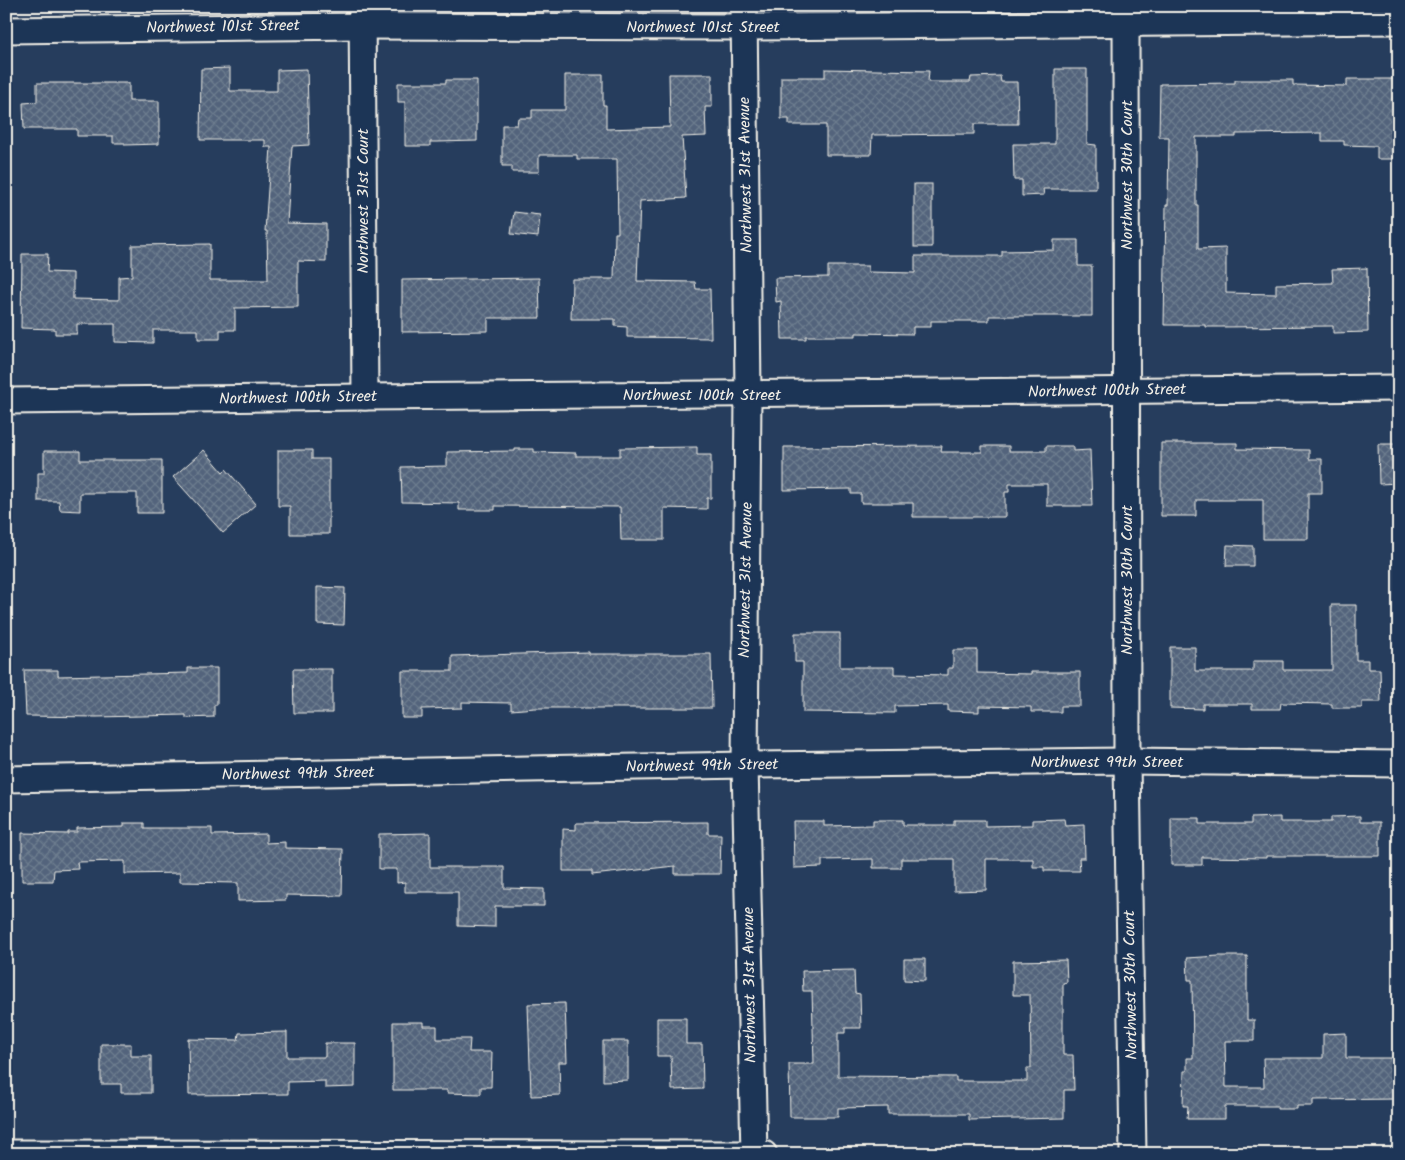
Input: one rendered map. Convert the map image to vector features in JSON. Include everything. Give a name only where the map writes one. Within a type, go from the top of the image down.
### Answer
[{"type":"street","name":"Northwest 101st Street","points":[[6,30],[362,16],[1126,15],[1399,21]]},
{"type":"street","name":"Northwest 30th Court","points":[[1126,15],[1127,761],[1133,1154]]},
{"type":"street","name":"Northwest 31st Court","points":[[362,16],[365,396]]},
{"type":"street","name":"Northwest 31st Avenue","points":[[744,17],[748,395],[745,765],[754,1154]]},
{"type":"street","name":"Northwest 100th Street","points":[[6,401],[365,396],[748,395],[1399,388]]},
{"type":"street","name":"Northwest 99th Street","points":[[6,779],[745,765],[1127,761],[1399,764]]},
{"type":"street","points":[[6,1153],[764,1154]]},
{"type":"building","points":[[230,68],[230,91],[277,91],[277,70],[307,69],[309,145],[292,146],[287,223],[326,224],[326,262],[298,261],[298,307],[235,308],[235,330],[220,330],[220,339],[198,339],[198,330],[153,330],[153,343],[115,342],[115,324],[77,324],[77,334],[55,334],[55,329],[21,328],[22,254],[48,254],[47,272],[73,273],[73,299],[119,300],[119,277],[132,276],[132,245],[210,244],[210,280],[268,280],[267,231],[265,231],[271,147],[265,147],[265,140],[200,140],[201,69]]},
{"type":"building","points":[[825,69],[929,71],[928,82],[970,82],[971,77],[1000,76],[1001,82],[1017,82],[1018,124],[974,124],[974,134],[872,135],[871,155],[826,155],[826,125],[789,125],[789,119],[781,119],[781,77],[825,77]]},
{"type":"building","points":[[1055,69],[1087,69],[1087,144],[1096,145],[1096,189],[1043,189],[1044,195],[1022,196],[1022,180],[1014,180],[1013,144],[1055,144]]},
{"type":"building","points":[[669,74],[712,74],[712,107],[705,107],[706,136],[682,137],[686,198],[640,201],[637,281],[695,282],[696,289],[710,289],[711,338],[627,337],[627,327],[615,326],[615,319],[571,319],[572,279],[614,279],[615,233],[618,233],[617,159],[577,159],[577,155],[539,155],[539,172],[512,172],[512,166],[502,166],[502,125],[517,125],[518,118],[532,118],[532,110],[565,110],[565,75],[603,75],[603,105],[606,105],[606,129],[670,127]]},
{"type":"building","points":[[1347,79],[1399,79],[1399,159],[1377,159],[1377,146],[1344,145],[1344,141],[1322,141],[1322,133],[1236,134],[1236,137],[1196,137],[1198,249],[1226,248],[1226,293],[1276,294],[1276,284],[1333,283],[1332,269],[1367,268],[1368,332],[1333,333],[1333,326],[1205,327],[1205,325],[1164,325],[1169,137],[1159,137],[1160,84],[1235,83],[1235,80],[1293,80],[1293,85],[1347,86]]},
{"type":"building","points":[[446,80],[477,80],[477,141],[430,142],[430,146],[405,146],[405,102],[398,102],[398,83],[446,83]]},
{"type":"building","points":[[37,83],[129,83],[129,101],[159,101],[159,144],[125,145],[125,143],[113,143],[113,136],[77,136],[77,129],[24,129],[23,103],[37,102]]},
{"type":"building","points":[[914,184],[932,184],[932,247],[914,247]]},
{"type":"building","points":[[514,212],[540,215],[538,237],[511,234]]},
{"type":"building","points":[[1054,240],[1078,240],[1078,266],[1092,266],[1092,316],[989,316],[989,321],[931,321],[931,327],[913,327],[913,334],[856,333],[856,336],[806,336],[806,339],[782,339],[781,301],[776,302],[775,278],[828,277],[828,266],[868,266],[868,272],[915,273],[915,256],[1002,256],[1002,251],[1054,250]]},
{"type":"building","points":[[539,278],[540,318],[488,318],[488,331],[402,332],[402,280]]},
{"type":"building","points":[[1161,443],[1237,443],[1237,449],[1309,450],[1309,459],[1322,459],[1322,493],[1308,493],[1308,539],[1263,539],[1263,500],[1196,500],[1196,516],[1161,516]]},
{"type":"building","points":[[1378,444],[1399,444],[1399,483],[1379,484]]},
{"type":"building","points":[[942,446],[941,452],[982,452],[982,446],[1009,446],[1009,451],[1046,451],[1046,446],[1073,446],[1073,451],[1090,450],[1092,506],[1047,506],[1047,484],[1009,484],[1009,492],[1005,492],[1005,517],[913,517],[913,503],[861,503],[861,494],[851,494],[851,489],[784,490],[784,447]]},
{"type":"building","points":[[697,447],[697,455],[711,455],[711,498],[707,498],[707,509],[664,508],[664,540],[621,540],[620,507],[495,506],[495,510],[459,510],[459,503],[402,502],[401,467],[447,466],[447,452],[534,449],[534,452],[576,453],[576,456],[620,456],[620,448]]},
{"type":"building","points":[[204,450],[223,472],[226,469],[256,504],[223,533],[173,477]]},
{"type":"building","points":[[278,450],[312,450],[312,459],[329,459],[329,534],[290,534],[290,506],[278,506]]},
{"type":"building","points":[[44,451],[80,451],[80,460],[162,460],[162,513],[137,513],[137,493],[80,493],[80,511],[60,510],[59,501],[38,501],[38,473],[44,473]]},
{"type":"building","points":[[1227,545],[1253,546],[1253,566],[1226,566]]},
{"type":"building","points":[[317,587],[345,588],[344,625],[317,624]]},
{"type":"building","points":[[1331,605],[1356,605],[1356,660],[1368,660],[1368,669],[1380,669],[1381,702],[1362,702],[1362,708],[1332,708],[1332,704],[1281,703],[1280,709],[1252,709],[1252,704],[1203,704],[1203,709],[1170,708],[1170,647],[1195,647],[1195,671],[1253,671],[1253,661],[1283,661],[1283,670],[1332,670]]},
{"type":"building","points":[[795,633],[840,633],[840,667],[894,667],[894,674],[948,675],[948,668],[953,668],[953,650],[977,650],[977,673],[1031,674],[1031,672],[1080,672],[1080,706],[1061,706],[1061,712],[1031,712],[1031,707],[979,706],[979,712],[948,711],[948,705],[895,706],[895,713],[803,712],[803,662],[795,662]]},
{"type":"building","points":[[589,652],[589,654],[711,654],[712,708],[535,708],[511,710],[511,703],[462,702],[462,708],[422,709],[422,718],[402,718],[402,671],[452,671],[452,656]]},
{"type":"building","points":[[188,668],[217,668],[217,705],[214,705],[214,717],[186,718],[186,715],[26,716],[24,670],[58,670],[58,676],[188,673]]},
{"type":"building","points":[[293,669],[332,669],[332,713],[294,713]]},
{"type":"building","points":[[1360,816],[1360,822],[1380,822],[1380,856],[1202,857],[1202,865],[1171,865],[1171,818],[1200,818],[1200,824],[1251,824],[1251,818],[1280,817],[1280,822],[1331,822],[1331,817]]},
{"type":"building","points":[[1064,819],[1065,825],[1084,824],[1085,858],[1079,858],[1080,871],[1044,871],[1044,867],[1033,867],[1033,859],[986,859],[986,890],[954,891],[954,859],[901,859],[901,868],[873,868],[873,859],[822,860],[822,867],[794,868],[793,821],[824,821],[824,826],[873,825],[873,820],[903,820],[903,825],[954,825],[954,820],[985,820],[985,826],[1032,825],[1032,820]]},
{"type":"building","points":[[708,822],[708,834],[721,834],[720,874],[675,874],[675,866],[592,875],[592,871],[563,871],[563,829],[576,830],[576,823]]},
{"type":"building","points":[[124,823],[144,823],[144,828],[212,828],[212,835],[266,834],[266,843],[285,842],[285,848],[343,849],[342,896],[286,895],[286,900],[238,901],[238,883],[180,882],[180,873],[125,874],[125,861],[77,862],[78,869],[54,870],[53,881],[22,881],[22,833],[68,834],[68,832],[77,832],[77,828],[124,827]]},
{"type":"building","points":[[430,833],[430,867],[504,867],[504,888],[544,889],[544,906],[495,906],[495,927],[458,926],[458,892],[405,892],[405,882],[397,883],[397,869],[379,869],[379,834]]},
{"type":"building","points":[[1247,956],[1247,1020],[1254,1020],[1254,1041],[1225,1041],[1226,1087],[1264,1087],[1263,1058],[1323,1058],[1323,1034],[1346,1033],[1346,1058],[1396,1058],[1396,1099],[1313,1100],[1313,1106],[1297,1106],[1297,1109],[1277,1109],[1277,1106],[1225,1106],[1225,1119],[1187,1119],[1188,1106],[1183,1106],[1184,1071],[1187,1071],[1187,1058],[1193,1058],[1192,980],[1188,980],[1187,958]]},
{"type":"building","points":[[904,959],[925,959],[925,981],[904,980]]},
{"type":"building","points":[[1066,960],[1067,982],[1063,983],[1063,1055],[1073,1055],[1074,1090],[1064,1090],[1064,1118],[969,1120],[969,1114],[888,1114],[888,1107],[838,1108],[838,1117],[790,1117],[789,1064],[814,1064],[812,991],[803,991],[802,971],[854,970],[855,993],[860,994],[861,1028],[845,1028],[845,1033],[838,1033],[838,1076],[956,1077],[956,1081],[1027,1081],[1027,1068],[1031,1068],[1030,995],[1013,995],[1013,961]]},
{"type":"building","points":[[565,1003],[567,1062],[559,1062],[560,1095],[531,1096],[528,1004]]},
{"type":"building","points":[[657,1018],[686,1018],[686,1044],[702,1044],[703,1089],[672,1090],[671,1056],[657,1056]]},
{"type":"building","points":[[393,1022],[423,1022],[423,1026],[437,1026],[437,1039],[470,1039],[469,1052],[492,1052],[491,1087],[481,1087],[481,1094],[447,1093],[447,1090],[393,1090]]},
{"type":"building","points":[[287,1032],[287,1057],[325,1057],[325,1043],[355,1043],[355,1087],[325,1088],[325,1081],[288,1082],[288,1094],[189,1095],[188,1039],[238,1040],[239,1033]]},
{"type":"building","points":[[603,1041],[628,1041],[628,1080],[603,1081]]},
{"type":"building","points":[[101,1044],[131,1044],[131,1056],[151,1056],[151,1093],[121,1093],[121,1084],[101,1084]]}]
